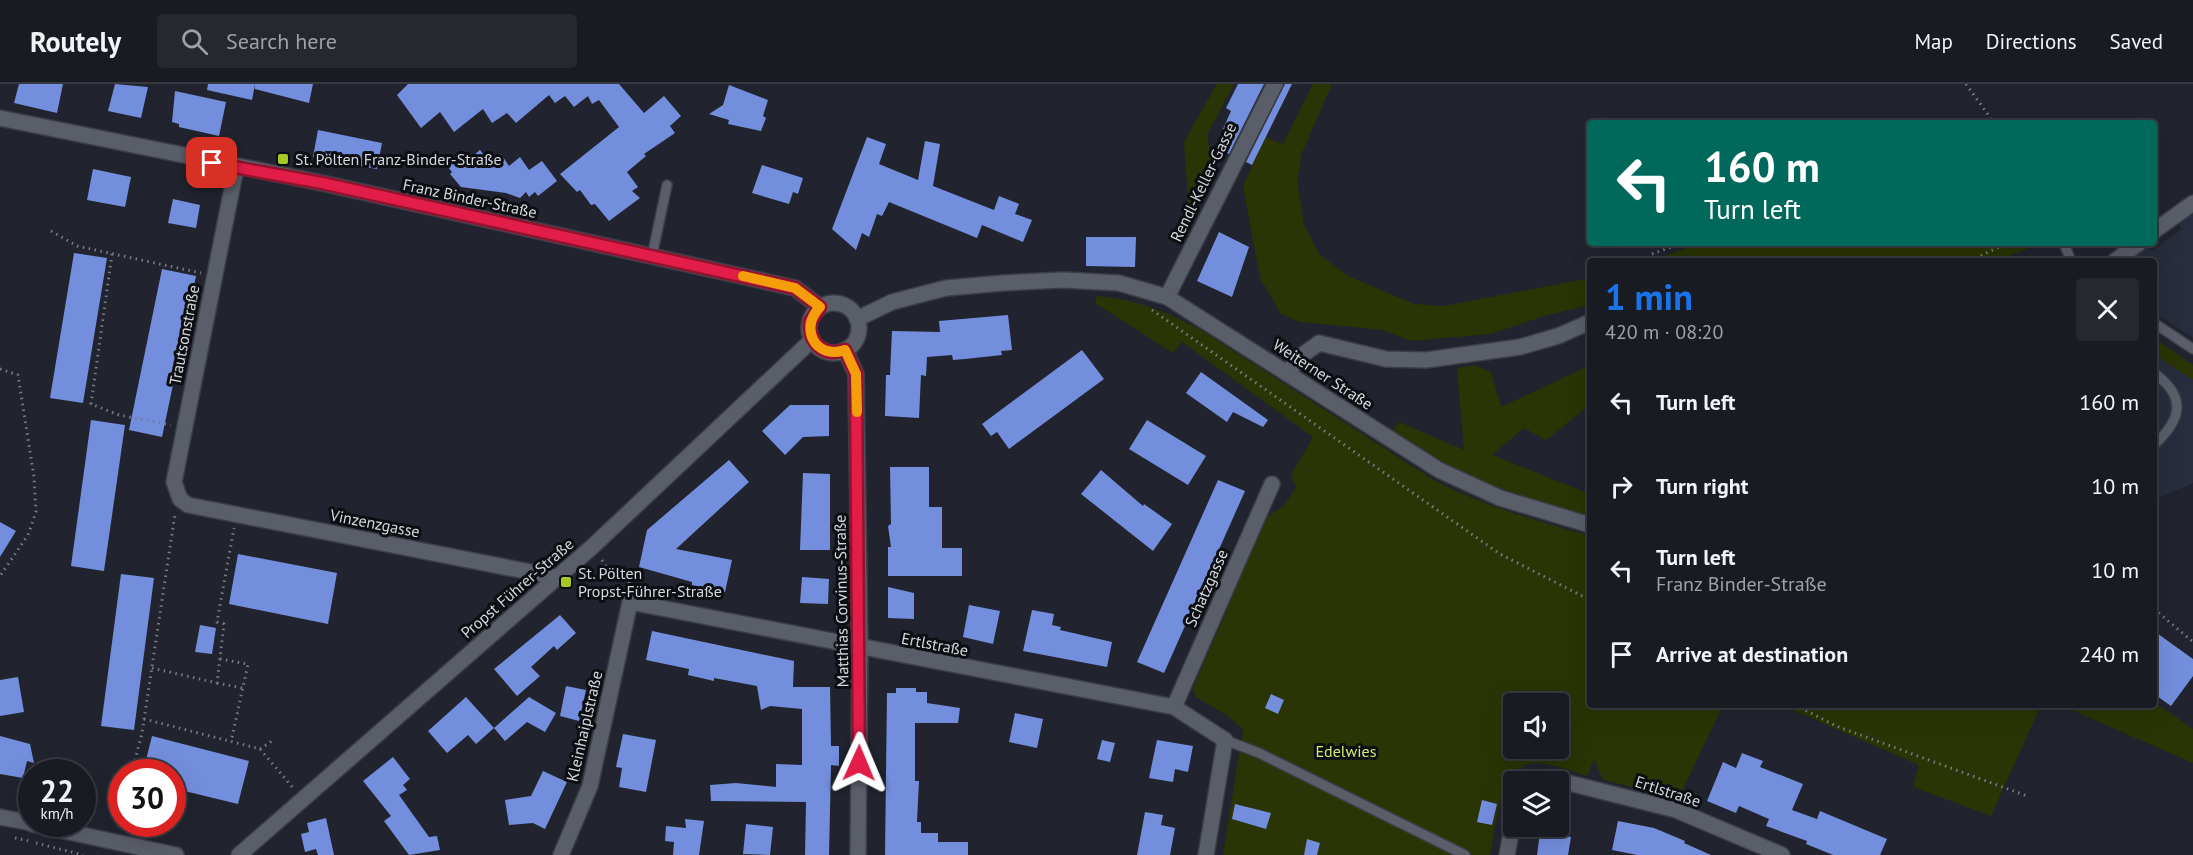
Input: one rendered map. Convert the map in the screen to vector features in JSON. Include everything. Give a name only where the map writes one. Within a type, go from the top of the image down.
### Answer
[{"type":"street","name":"Rendl-Keller-Gasse","points":[[1167,297],[1230,174],[1252,123],[1275,84]]},
{"type":"street","name":"Franz Binder-Straße","points":[[0,118],[333,186],[795,288],[820,307]]},
{"type":"street","name":"Trautsonstraße","points":[[182,507],[174,482],[236,168]]},
{"type":"street","points":[[2157,229],[2193,203]]},
{"type":"street","points":[[2119,258],[2135,246]]},
{"type":"street","name":"Weiterner Straße","points":[[857,319],[892,302],[946,288],[1032,282],[1119,283],[1167,297],[1449,475],[1500,498],[1587,524]]},
{"type":"street","points":[[826,304],[841,304],[848,307],[857,319],[857,337],[845,350],[838,352],[823,350],[812,340],[810,322],[820,307],[826,304]]},
{"type":"street","points":[[1288,372],[1301,356],[1319,343],[1386,359],[1426,360],[1520,347],[1558,336],[1587,323]]},
{"type":"street","name":"Propst Führer-Straße","points":[[239,855],[592,547],[812,340]]},
{"type":"street","name":"Matthias Corvinus-Straße","points":[[845,350],[856,374],[860,648],[858,855]]},
{"type":"street","name":"Schatzgasse","points":[[1173,707],[1272,484]]},
{"type":"street","name":"Vinzenzgasse","points":[[182,507],[237,515],[556,577]]},
{"type":"street","name":"Ertlstraße","points":[[630,602],[1173,707],[1225,740]]},
{"type":"street","name":"Kleinhaiplstraße","points":[[561,855],[590,786],[630,602]]},
{"type":"street","points":[[1206,855],[1225,740]]},
{"type":"street","name":"Ertlstraße","points":[[1569,783],[1676,810],[1782,855]]},
{"type":"street","points":[[0,817],[18,821]]},
{"type":"street","points":[[92,837],[176,855]]},
{"type":"street","points":[[1507,855],[1510,837]]},
{"type":"lane","points":[[652,256],[667,185]]},
{"type":"lane","points":[[2157,325],[2193,349]]},
{"type":"lane","points":[[2157,375],[2169,384],[2176,395],[2177,408],[2175,421],[2157,442]]},
{"type":"lane","points":[[1225,740],[1259,753],[1465,855]]},
{"type":"path","points":[[1966,84],[1992,120]]},
{"type":"path","points":[[51,231],[78,246],[214,276]]},
{"type":"path","points":[[1652,254],[1674,246]]},
{"type":"path","points":[[1976,258],[2001,246]]},
{"type":"path","points":[[112,254],[91,404],[119,415],[185,428]]},
{"type":"path","points":[[1143,303],[1500,554],[1587,598]]},
{"type":"path","points":[[0,369],[18,375],[34,477],[36,512],[28,535],[0,576]]},
{"type":"path","points":[[135,759],[182,507]]},
{"type":"path","points":[[217,683],[224,624],[217,622],[237,515]]},
{"type":"path","points":[[592,547],[607,568],[629,581],[630,602]]},
{"type":"path","points":[[2157,612],[2193,642]]},
{"type":"path","points":[[220,659],[248,664],[231,742]]},
{"type":"path","points":[[152,668],[243,688]]},
{"type":"path","points":[[1801,708],[1836,726],[2027,796]]},
{"type":"path","points":[[144,719],[260,749],[303,799]]},
{"type":"path","points":[[260,749],[275,739]]},
{"type":"path","points":[[11,837],[83,855]]},
{"type":"shaded area","points":[[2193,214],[2193,338],[2157,314],[2157,258],[2134,258],[2148,247],[2152,251],[2182,229],[2179,224]]},
{"type":"shaded area","points":[[2157,356],[2193,380],[2193,483],[2157,499]]},
{"type":"green space","points":[[1217,84],[1234,84],[1207,135],[1214,174],[1183,236],[1188,198],[1184,142]]},
{"type":"green space","points":[[1313,84],[1332,84],[1302,153],[1297,181],[1304,225],[1320,255],[1348,276],[1414,304],[1444,306],[1587,279],[1587,306],[1544,316],[1491,334],[1411,341],[1383,330],[1300,322],[1281,314],[1260,278],[1243,186],[1265,137],[1283,144]]},
{"type":"green space","points":[[1692,246],[2035,246],[2003,258],[1658,258]]},
{"type":"green space","name":"Edelwies","points":[[1097,296],[1151,307],[1201,330],[1451,489],[1489,505],[1587,535],[1587,708],[1722,708],[1679,798],[1603,780],[1594,759],[1587,776],[1541,763],[1527,765],[1516,771],[1503,771],[1503,794],[1490,855],[1223,855],[1243,729],[1226,715],[1196,697],[1193,688],[1267,517],[1284,506],[1296,487],[1291,475],[1313,437],[1182,342],[1173,353],[1095,303]]},
{"type":"green space","points":[[2157,340],[2193,365],[2193,380],[2157,356]]},
{"type":"green space","points":[[1474,365],[1491,372],[1501,407],[1587,366],[1587,407],[1546,440],[1524,428],[1492,455],[1587,493],[1587,515],[1516,494],[1472,477],[1393,430],[1399,422],[1464,450],[1457,368]]},
{"type":"green space","points":[[2157,704],[2193,729],[2193,763],[2067,708],[2157,708]]},
{"type":"green space","points":[[1788,708],[2040,708],[1991,816],[1913,787],[1919,765]]},
{"type":"building","points":[[19,84],[63,84],[57,113],[14,103]]},
{"type":"building","points":[[115,84],[148,87],[141,118],[108,111]]},
{"type":"building","points":[[208,84],[313,84],[309,103],[255,89],[255,85],[252,100],[207,90]]},
{"type":"building","points":[[408,84],[619,84],[644,113],[664,96],[681,116],[670,126],[675,133],[644,154],[646,156],[627,172],[638,187],[632,191],[640,198],[609,221],[595,204],[591,205],[580,190],[577,192],[560,174],[619,127],[599,100],[592,104],[588,96],[574,107],[565,96],[555,103],[549,95],[516,123],[507,113],[492,123],[483,109],[454,132],[440,112],[421,128],[397,95]]},
{"type":"building","points":[[1238,84],[1264,84],[1229,154],[1223,151],[1230,134],[1223,129],[1231,111],[1226,108]]},
{"type":"building","points":[[1285,84],[1292,84],[1252,165],[1246,162]]},
{"type":"building","points":[[729,85],[768,100],[763,116],[766,118],[761,131],[728,124],[729,120],[709,114],[723,105]]},
{"type":"building","points":[[175,91],[226,102],[219,136],[179,127],[179,124],[172,122]]},
{"type":"building","points":[[318,130],[382,143],[377,169],[313,157]]},
{"type":"building","points":[[867,137],[886,144],[879,164],[918,180],[925,141],[940,144],[933,186],[994,210],[999,196],[1019,204],[1015,214],[1032,220],[1023,242],[982,225],[977,238],[889,202],[882,216],[877,214],[869,237],[862,233],[856,250],[832,229]]},
{"type":"building","points":[[480,150],[490,163],[501,154],[509,166],[520,157],[529,170],[542,161],[557,181],[538,196],[535,192],[529,197],[526,192],[520,198],[506,193],[461,187],[450,174],[452,172],[447,166],[459,156],[474,155]]},
{"type":"building","points":[[762,165],[803,178],[798,194],[793,192],[789,204],[752,193]]},
{"type":"building","points":[[93,169],[131,177],[125,207],[87,200]]},
{"type":"building","points":[[173,199],[200,205],[196,228],[168,223]]},
{"type":"building","points":[[1219,232],[1249,247],[1232,297],[1197,281]]},
{"type":"building","points":[[1086,237],[1136,237],[1135,267],[1086,266]]},
{"type":"building","points":[[74,253],[107,258],[83,403],[50,398]]},
{"type":"building","points":[[162,269],[196,276],[162,437],[129,430]]},
{"type":"building","points":[[1008,315],[1012,350],[1001,351],[1002,355],[953,360],[952,355],[927,357],[926,376],[921,375],[919,418],[885,416],[886,375],[890,375],[892,331],[940,332],[939,321]]},
{"type":"building","points":[[1082,350],[1104,379],[1009,449],[997,432],[991,436],[982,424]]},
{"type":"building","points":[[1201,372],[1268,420],[1263,427],[1233,412],[1227,422],[1186,393]]},
{"type":"building","points":[[790,405],[829,405],[829,436],[803,437],[785,455],[762,431]]},
{"type":"building","points":[[91,420],[125,425],[104,571],[71,566]]},
{"type":"building","points":[[1147,420],[1206,456],[1188,485],[1129,449]]},
{"type":"building","points":[[729,460],[749,482],[676,549],[732,560],[725,592],[692,585],[692,582],[639,567],[647,530]]},
{"type":"building","points":[[890,467],[929,467],[929,507],[942,507],[942,548],[962,548],[962,576],[888,576],[888,547],[891,547],[888,526],[891,524]]},
{"type":"building","points":[[1101,470],[1143,506],[1144,504],[1172,524],[1153,551],[1081,494]]},
{"type":"building","points":[[803,473],[830,474],[830,550],[800,550]]},
{"type":"building","points":[[1218,480],[1245,491],[1164,673],[1137,662]]},
{"type":"building","points":[[0,522],[16,531],[0,557]]},
{"type":"building","points":[[238,554],[337,573],[328,624],[229,604]]},
{"type":"building","points":[[121,574],[154,578],[134,730],[101,726]]},
{"type":"building","points":[[802,577],[829,579],[828,604],[800,603]]},
{"type":"building","points":[[888,587],[914,593],[914,619],[888,618]]},
{"type":"building","points":[[969,605],[1000,611],[993,644],[963,637]]},
{"type":"building","points":[[1032,610],[1054,614],[1052,625],[1061,627],[1060,630],[1112,642],[1107,667],[1023,651]]},
{"type":"building","points":[[560,615],[576,633],[557,650],[554,646],[531,667],[540,676],[517,696],[494,669]]},
{"type":"building","points":[[200,625],[216,628],[212,654],[195,652]]},
{"type":"building","points":[[652,631],[794,661],[793,687],[830,687],[831,746],[839,746],[839,766],[831,765],[829,855],[805,855],[806,802],[711,801],[710,785],[736,783],[776,787],[776,764],[802,765],[802,709],[770,706],[761,710],[757,686],[714,678],[714,681],[688,675],[689,669],[646,660]]},
{"type":"building","points":[[2157,633],[2193,659],[2193,676],[2171,706],[2157,696]]},
{"type":"building","points":[[18,677],[24,712],[0,716],[0,680]]},
{"type":"building","points":[[566,686],[586,690],[579,721],[560,716]]},
{"type":"building","points":[[896,688],[916,688],[916,692],[927,692],[927,703],[960,708],[958,723],[915,723],[915,781],[919,781],[917,822],[921,822],[921,833],[938,833],[938,842],[968,842],[968,855],[885,855],[887,693],[896,693]]},
{"type":"building","points":[[1271,694],[1284,700],[1278,714],[1265,708]]},
{"type":"building","points":[[466,697],[494,728],[476,744],[468,735],[447,753],[428,731]]},
{"type":"building","points":[[529,697],[556,713],[545,732],[527,722],[505,741],[494,728]]},
{"type":"building","points":[[1015,713],[1043,719],[1037,748],[1009,742]]},
{"type":"building","points":[[623,734],[656,740],[646,792],[619,787],[622,768],[616,767]]},
{"type":"building","points":[[0,736],[30,744],[33,759],[18,759],[18,777],[0,774]]},
{"type":"building","points":[[152,736],[249,761],[238,804],[186,791],[186,759],[146,759]]},
{"type":"building","points":[[1102,740],[1115,743],[1110,762],[1097,759]]},
{"type":"building","points":[[1157,740],[1193,746],[1188,772],[1175,769],[1173,782],[1149,778]]},
{"type":"building","points":[[1742,753],[1763,761],[1760,767],[1803,784],[1792,810],[1817,819],[1820,811],[1887,839],[1880,855],[1833,855],[1806,844],[1807,841],[1766,826],[1769,819],[1739,806],[1736,813],[1707,801],[1723,762],[1736,768]]},
{"type":"building","points":[[393,757],[410,779],[403,785],[407,790],[399,795],[429,837],[437,836],[440,850],[409,855],[384,821],[391,816],[363,781]]},
{"type":"building","points":[[543,771],[567,782],[545,829],[533,823],[509,825],[505,800],[531,796]]},
{"type":"building","points":[[1482,800],[1497,804],[1492,825],[1477,822]]},
{"type":"building","points":[[1235,804],[1271,813],[1266,829],[1232,819]]},
{"type":"building","points":[[1145,812],[1163,815],[1161,825],[1175,828],[1170,855],[1137,855]]},
{"type":"building","points":[[326,818],[334,855],[318,855],[316,849],[305,852],[301,834],[309,832],[307,823]]},
{"type":"building","points":[[685,819],[704,821],[699,855],[673,855],[674,842],[665,841],[666,826],[686,828]]},
{"type":"building","points":[[1618,821],[1654,828],[1711,855],[1637,855],[1612,850]]},
{"type":"building","points":[[746,824],[773,827],[770,855],[743,854]]},
{"type":"building","points":[[1539,837],[1571,837],[1568,855],[1537,855]]},
{"type":"building","points":[[1307,839],[1320,843],[1317,855],[1304,855]]},
{"type":"slow traffic","points":[[743,276],[795,288],[820,307],[813,314],[809,332],[812,340],[823,350],[838,352],[845,350],[856,374],[857,412]]},
{"type":"place","name":"St. Pölten Franz-Binder-Straße","points":[[283,159]]},
{"type":"place","name":"St. Pölten Propst-Führer-Straße","points":[[566,582]]},
{"type":"route","points":[[212,163],[322,183],[795,288],[820,307],[813,314],[810,322],[809,332],[812,340],[823,350],[838,352],[845,350],[856,374],[860,648],[859,763]]}]
